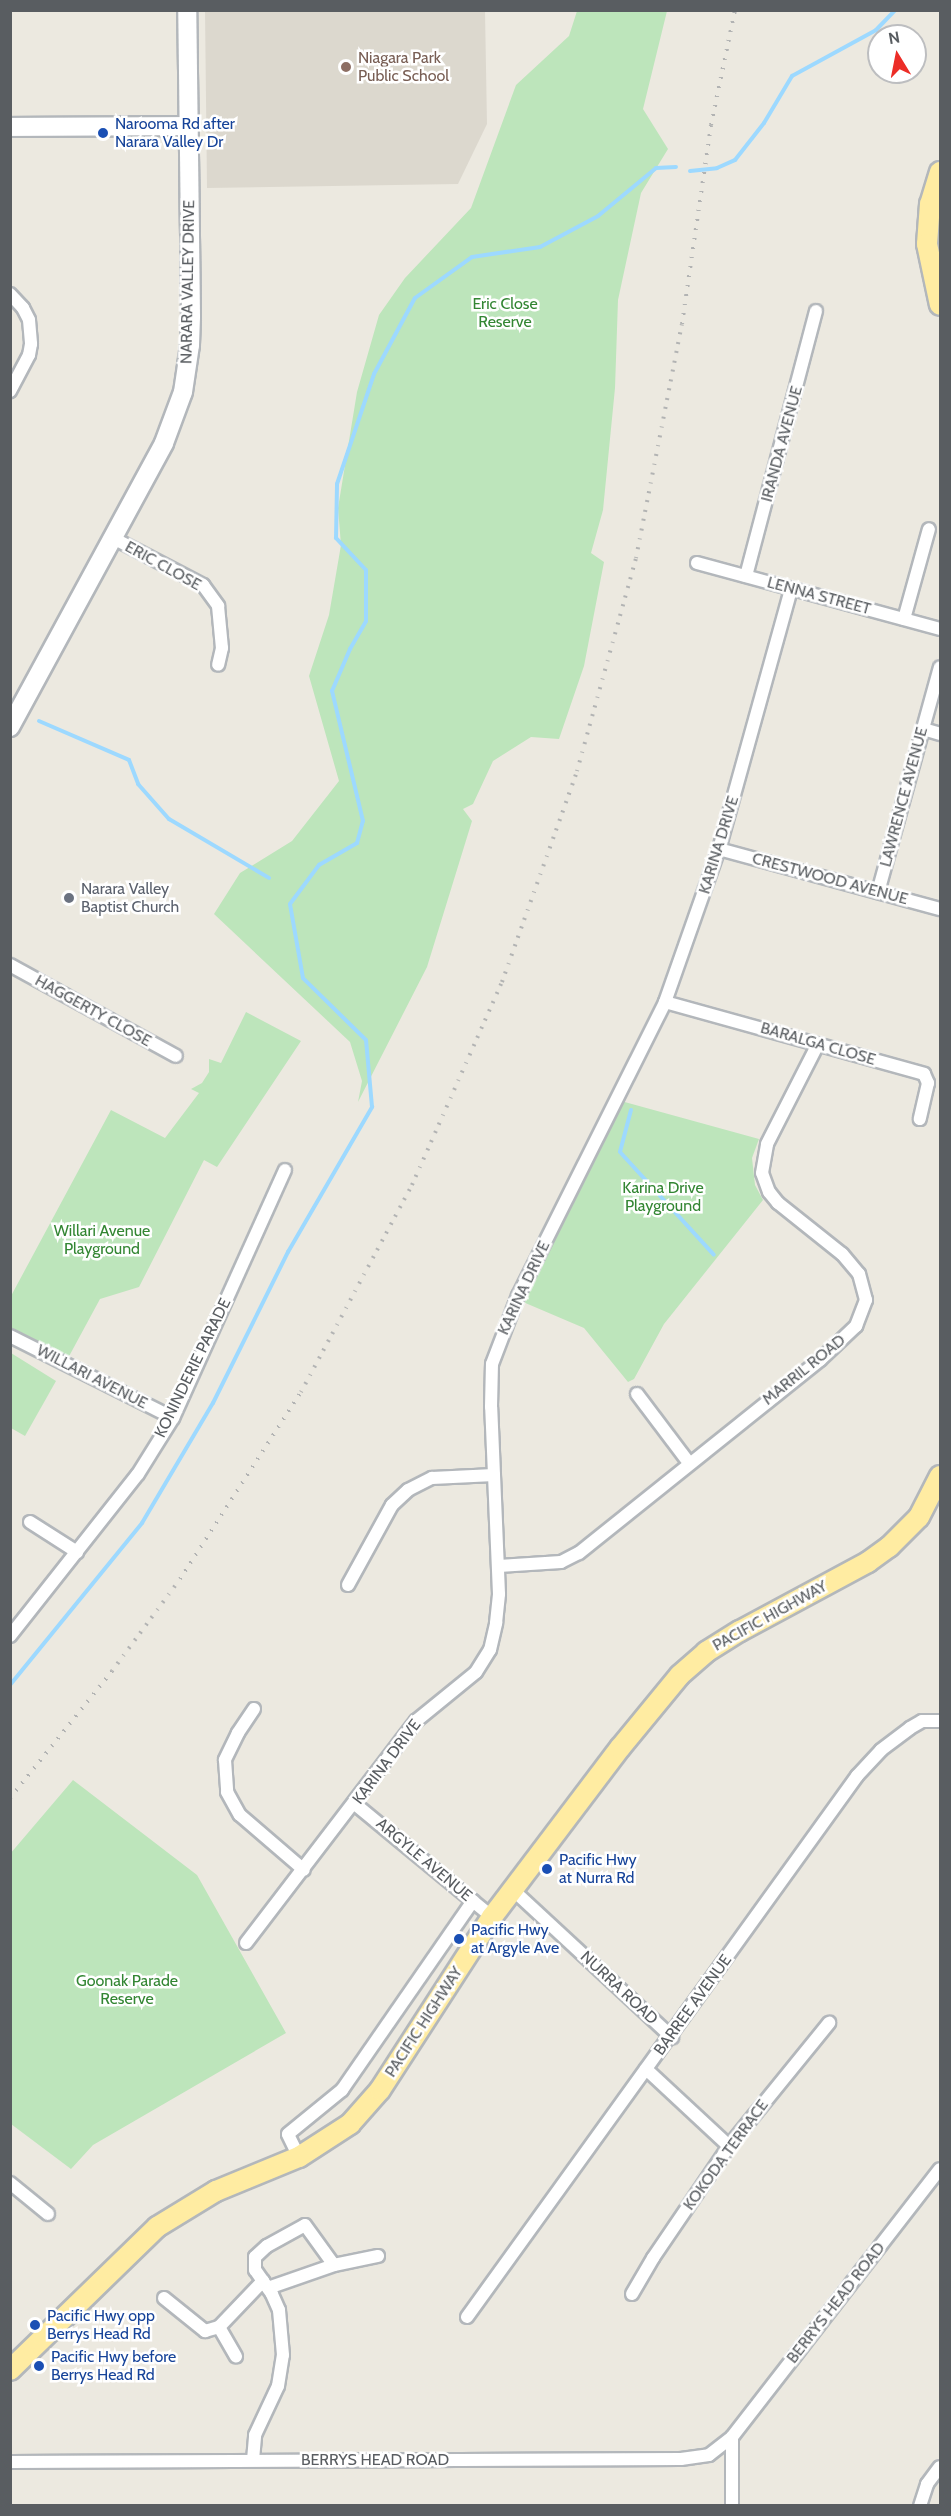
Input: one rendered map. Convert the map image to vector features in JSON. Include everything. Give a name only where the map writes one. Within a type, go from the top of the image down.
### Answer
[{"type":"main road","name":"NARARA VALLEY DRIVE","points":[[10,727],[164,443],[183,392],[191,317],[186,10]]},
{"type":"main road","points":[[10,127],[189,126]]},
{"type":"main road","points":[[940,172],[930,204],[927,234],[930,265],[940,305]]},
{"type":"main road","name":"PACIFIC HIGHWAY","points":[[10,2370],[157,2227],[216,2191],[299,2157],[350,2124],[380,2090],[492,1917],[620,1748],[680,1675],[706,1652],[740,1631],[868,1562],[889,1547],[919,1516],[940,1476]]},
{"type":"street","points":[[10,294],[22,308],[28,320],[31,344],[29,355],[10,391]]},
{"type":"street","name":"IRANDA AVENUE","points":[[746,576],[816,311]]},
{"type":"street","points":[[904,619],[929,529]]},
{"type":"street","name":"ERIC CLOSE","points":[[113,538],[203,585],[218,606],[222,648],[218,665]]},
{"type":"street","name":"LENNA STREET","points":[[697,563],[940,629]]},
{"type":"street","name":"KARINA DRIVE","points":[[246,1943],[355,1804],[416,1721],[476,1672],[490,1650],[496,1623],[499,1566],[494,1475],[492,1364],[503,1330],[666,1002],[720,849],[791,589]]},
{"type":"street","name":"LAWRENCE AVENUE","points":[[879,892],[940,667]]},
{"type":"street","points":[[923,729],[940,734]]},
{"type":"street","name":"CRESTWOOD AVENUE","points":[[720,849],[940,909]]},
{"type":"street","name":"HAGGERTY CLOSE","points":[[10,965],[176,1056]]},
{"type":"street","name":"BARALGA CLOSE","points":[[666,1002],[924,1074],[928,1083],[920,1119]]},
{"type":"street","name":"MARRIL ROAD","points":[[499,1566],[561,1562],[570,1558],[820,1360],[856,1326],[866,1300],[859,1274],[842,1254],[769,1192],[764,1183],[762,1163],[767,1144],[818,1044]]},
{"type":"street","name":"KONINDERIE PARADE","points":[[10,1636],[138,1474],[173,1418],[285,1170]]},
{"type":"street","name":"WILLARI AVENUE","points":[[10,1336],[173,1418]]},
{"type":"street","points":[[637,1394],[689,1463]]},
{"type":"street","points":[[348,1585],[392,1505],[408,1490],[432,1478],[494,1475]]},
{"type":"street","points":[[30,1522],[77,1552]]},
{"type":"street","points":[[254,1709],[238,1732],[225,1760],[227,1792],[240,1815],[304,1870]]},
{"type":"street","name":"BARREE AVENUE","points":[[467,2317],[646,2069],[672,2037],[857,1776],[881,1750],[910,1728],[922,1721],[940,1721]]},
{"type":"street","name":"ARGYLE AVENUE","points":[[355,1804],[492,1917]]},
{"type":"street","name":"NURRA ROAD","points":[[513,1890],[672,2037]]},
{"type":"street","points":[[299,2157],[288,2134],[342,2090],[473,1901]]},
{"type":"street","name":"KOKODA TERRACE","points":[[632,2294],[653,2258],[729,2146],[829,2023]]},
{"type":"street","points":[[646,2069],[729,2146]]},
{"type":"street","name":"BERRYS HEAD ROAD","points":[[10,2462],[681,2459],[709,2455],[732,2437],[940,2169]]},
{"type":"street","points":[[10,2182],[48,2214]]},
{"type":"street","points":[[253,2460],[255,2435],[278,2386],[282,2367],[281,2321],[276,2301],[254,2266],[258,2253],[305,2225],[334,2265]]},
{"type":"street","points":[[164,2298],[205,2331],[219,2327],[266,2285],[334,2265],[378,2256]]},
{"type":"street","points":[[219,2327],[236,2356]]},
{"type":"street","points":[[732,2437],[732,2505]]},
{"type":"street","points":[[920,2505],[927,2484],[940,2467]]},
{"type":"shaded area","name":"Niagara Park Public School","points":[[205,11],[485,11],[487,124],[458,184],[207,188]]},
{"type":"green space","name":"Eric Close Reserve","points":[[577,11],[667,11],[643,109],[668,149],[641,193],[618,300],[615,388],[603,510],[591,553],[604,562],[584,666],[559,739],[531,737],[493,761],[473,804],[463,809],[472,821],[427,967],[358,1102],[362,1081],[350,1042],[214,914],[240,873],[292,841],[339,781],[309,676],[329,615],[341,545],[338,508],[357,392],[379,315],[405,278],[471,208],[516,85],[569,36]]},
{"type":"green space","name":"Willari Avenue Playground","points":[[246,1012],[301,1041],[217,1167],[204,1160],[139,1287],[100,1299],[67,1360],[11,1328],[11,1296],[111,1110],[165,1138],[199,1093],[191,1089],[202,1083],[209,1072],[209,1059],[221,1063]]},
{"type":"green space","name":"Karina Drive Playground","points":[[621,1101],[759,1139],[752,1158],[755,1185],[763,1200],[664,1324],[634,1379],[628,1382],[584,1328],[523,1302]]},
{"type":"green space","points":[[11,1353],[56,1381],[25,1436],[11,1428]]},
{"type":"green space","name":"Goonak Parade Reserve","points":[[73,1780],[197,1875],[286,2033],[93,2145],[71,2169],[11,2124],[10,1854]]},
{"type":"waterway","points":[[690,171],[717,168],[735,160],[764,123],[792,76],[876,30],[895,10]]},
{"type":"waterway","points":[[10,1685],[142,1523],[213,1403],[288,1252],[372,1107],[366,1040],[303,978],[290,904],[319,865],[357,843],[363,821],[332,691],[350,649],[366,621],[366,570],[336,538],[337,484],[374,374],[415,298],[472,257],[540,247],[598,216],[656,168],[676,167]]},
{"type":"waterway","points":[[39,721],[129,760],[138,784],[169,819],[269,878]]},
{"type":"waterway","points":[[631,1110],[620,1152],[714,1255]]},
{"type":"railway","points":[[10,1798],[112,1671],[180,1579],[301,1392],[412,1185],[502,982],[577,771],[636,558],[682,324],[711,125],[735,10]]},
{"type":"place","name":"Niagara Park Public School","points":[[346,67]]},
{"type":"place","name":"Narooma Rd after Narara Valley Dr","points":[[103,133]]},
{"type":"place","name":"Narara Valley Baptist Church","points":[[69,898]]},
{"type":"place","name":"Pacific Hwy at Nurra Rd","points":[[547,1869]]},
{"type":"place","name":"Pacific Hwy at Argyle Ave","points":[[459,1939]]},
{"type":"place","name":"Pacific Hwy opp Berrys Head Rd","points":[[35,2325]]},
{"type":"place","name":"Pacific Hwy before Berrys Head Rd","points":[[39,2366]]}]
